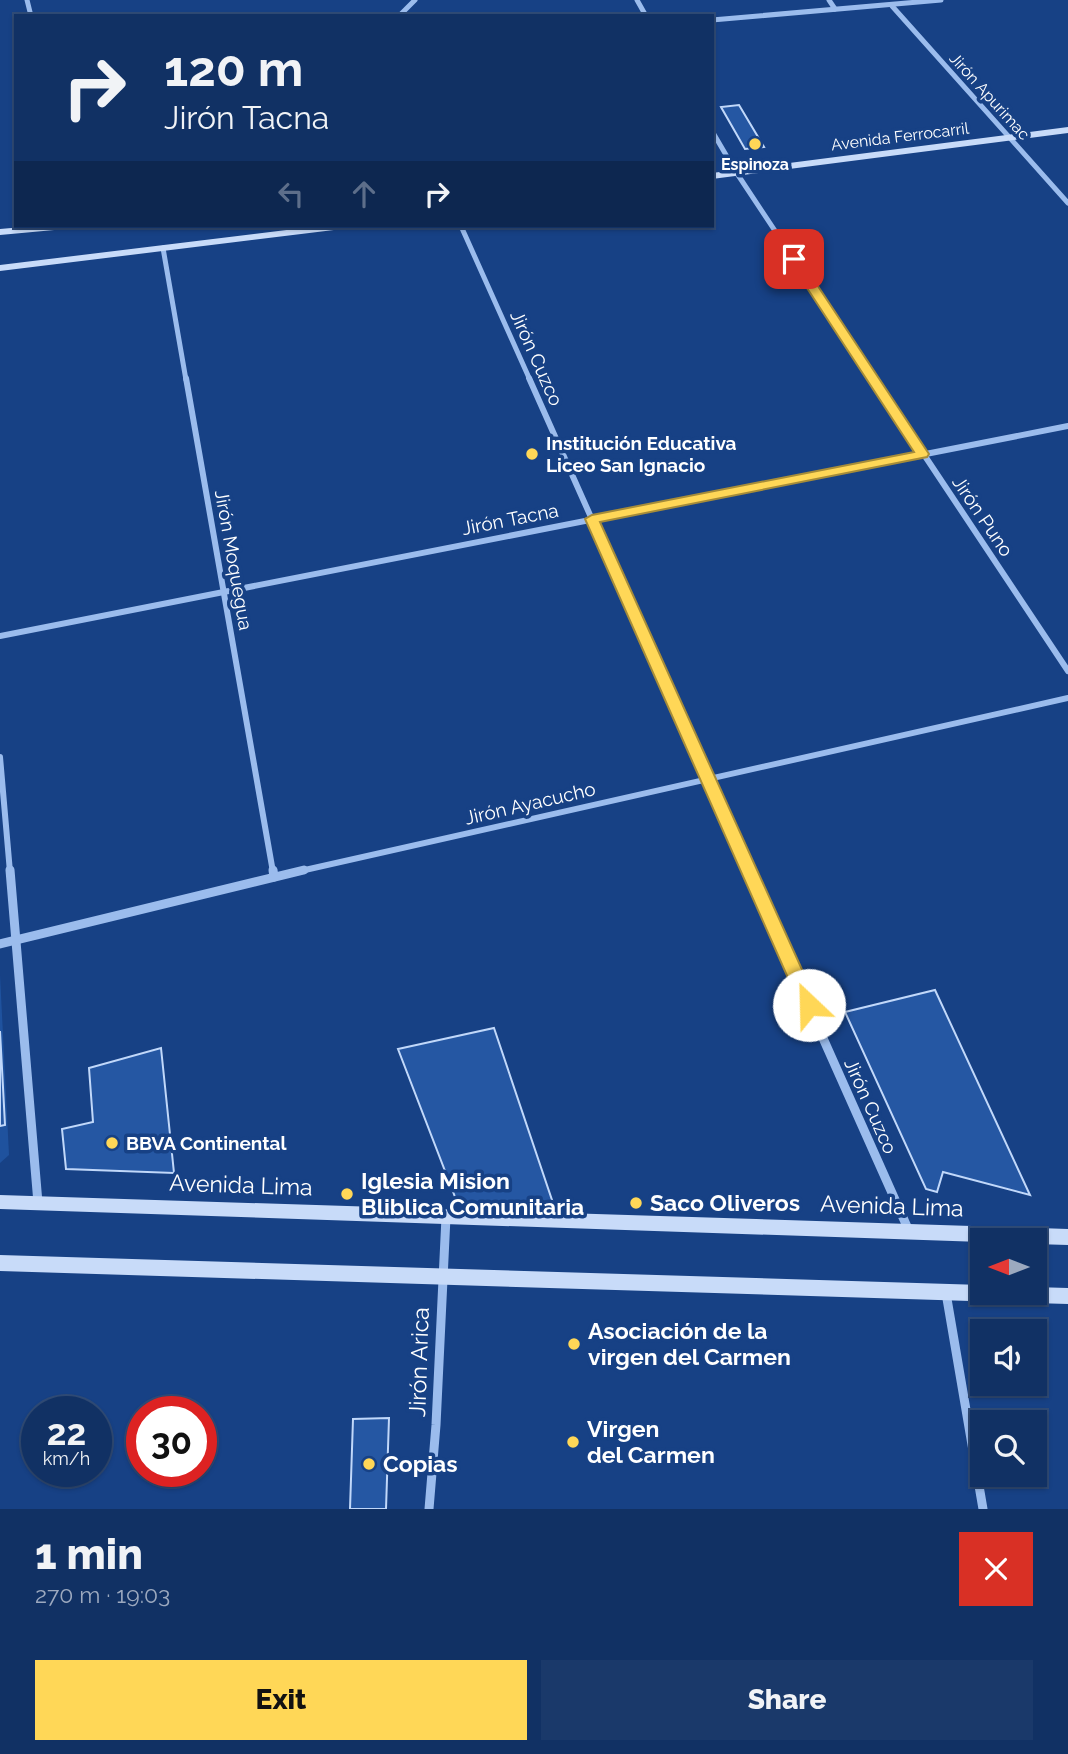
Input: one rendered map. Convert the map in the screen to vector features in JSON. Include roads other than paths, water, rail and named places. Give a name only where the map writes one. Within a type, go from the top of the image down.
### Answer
[{"type":"main road","name":"Avenida Ferrocarril","points":[[714,174],[1068,130]]},
{"type":"main road","points":[[0,232],[43,228]]},
{"type":"main road","points":[[0,268],[326,228]]},
{"type":"main road","name":"Avenida Lima","points":[[0,1202],[1068,1237]]},
{"type":"main road","points":[[0,1263],[1068,1296]]},
{"type":"street","points":[[401,14],[415,0]]},
{"type":"street","points":[[829,0],[835,9]]},
{"type":"street","points":[[714,20],[941,0]]},
{"type":"street","name":"Jirón Apurimac","points":[[892,6],[1068,203]]},
{"type":"street","name":"Jirón Puno","points":[[714,134],[736,172],[1068,671]]},
{"type":"street","name":"Jirón Cuzco","points":[[462,228],[910,1231]]},
{"type":"street","name":"Jirón Moquegua","points":[[163,248],[274,877]]},
{"type":"street","name":"Jirón Tacna","points":[[0,636],[1068,426]]},
{"type":"street","name":"Jirón Ayacucho","points":[[0,944],[274,877],[1068,698]]},
{"type":"street","points":[[0,759],[38,1203]]},
{"type":"street","name":"Jirón Arica","points":[[429,1509],[436,1425],[446,1217]]},
{"type":"street","points":[[946,1293],[982,1509]]},
{"type":"place","name":"Espinoza","points":[[755,144]]},
{"type":"place","name":"Institución Educativa Liceo San Ignacio","points":[[532,454]]},
{"type":"place","name":"BBVA Continental","points":[[112,1143]]},
{"type":"place","name":"Iglesia Mision Bliblica Comunitaria","points":[[347,1194]]},
{"type":"place","name":"Saco Oliveros","points":[[636,1203]]},
{"type":"place","name":"Asociación de la virgen del Carmen","points":[[574,1344]]},
{"type":"place","name":"Virgen del Carmen","points":[[573,1442]]},
{"type":"place","name":"Copias","points":[[369,1464]]}]
